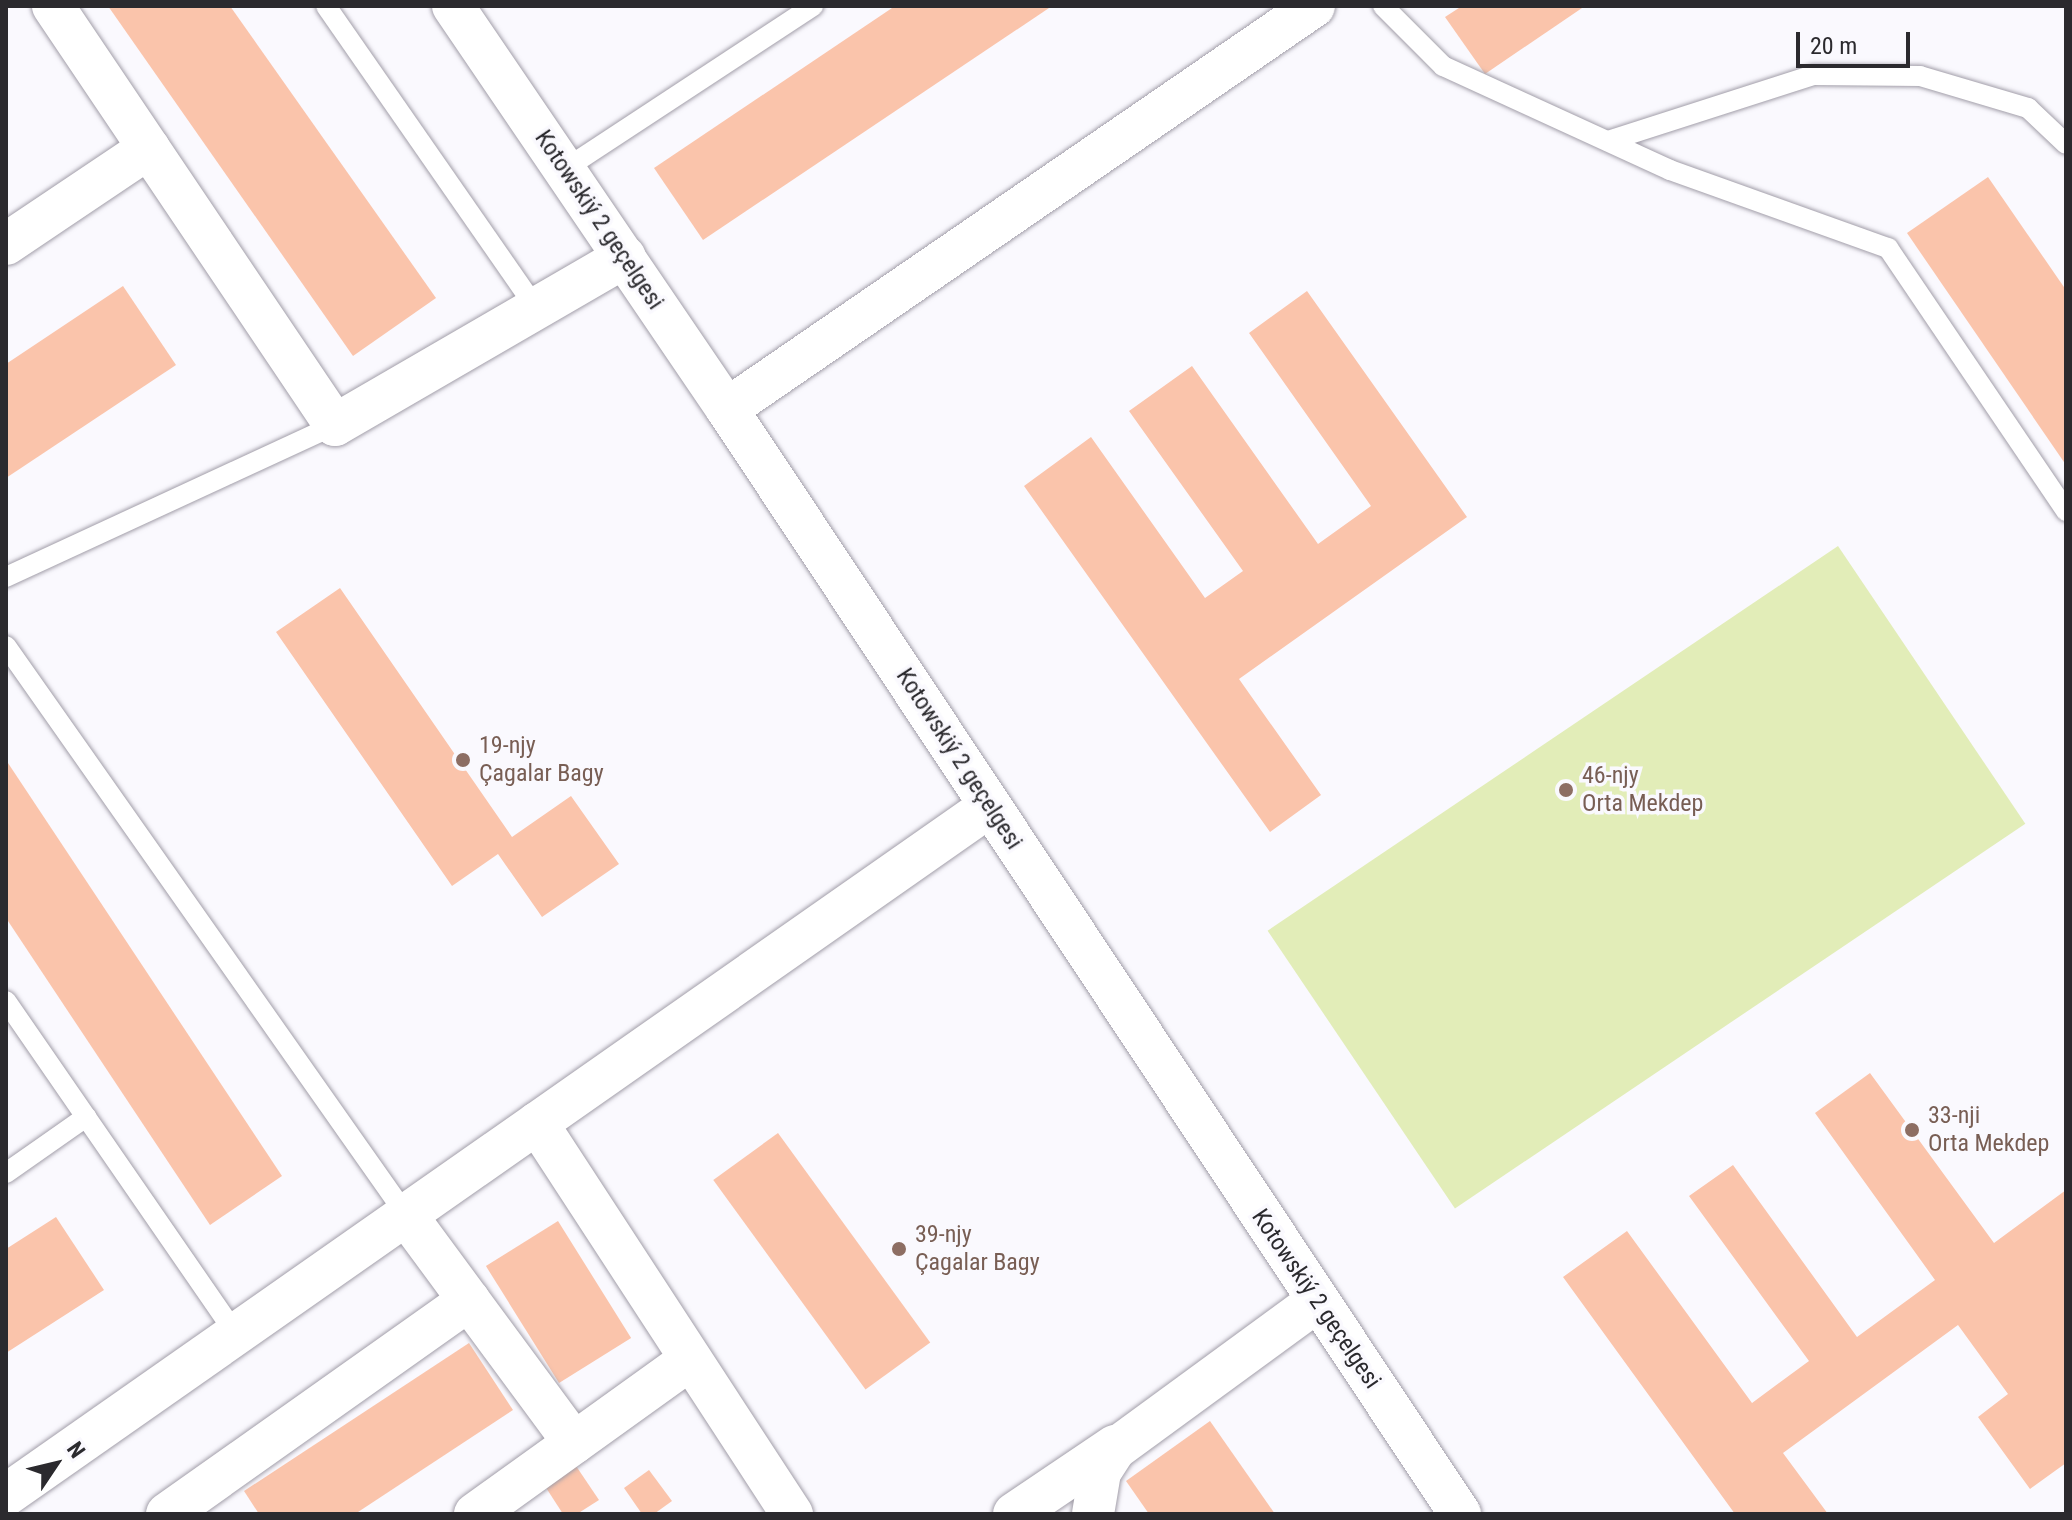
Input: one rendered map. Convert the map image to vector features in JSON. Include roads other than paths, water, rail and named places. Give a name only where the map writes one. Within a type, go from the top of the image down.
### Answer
[{"type":"street","points":[[53,6],[335,425],[625,257]]},
{"type":"street","name":"Kotowskiý 2 geçelgesi","points":[[453,6],[727,409],[1460,1514]]},
{"type":"street","points":[[727,409],[1314,6]]},
{"type":"street","points":[[6,244],[149,148]]},
{"type":"street","points":[[6,1495],[990,806]]},
{"type":"street","points":[[537,1123],[792,1514]]},
{"type":"street","points":[[406,1215],[574,1443]]},
{"type":"street","points":[[167,1514],[469,1300]]},
{"type":"street","points":[[1014,1514],[1145,1425],[1317,1301]]},
{"type":"street","points":[[475,1514],[689,1360]]},
{"type":"street","points":[[1093,1514],[1100,1472],[1115,1449],[1145,1425]]},
{"type":"lane","points":[[326,6],[536,308]]},
{"type":"lane","points":[[565,169],[813,6]]},
{"type":"lane","points":[[1383,6],[1443,66],[1670,170],[1888,248],[2066,511]]},
{"type":"lane","points":[[1608,141],[1813,75],[1920,76],[2028,108],[2066,144]]},
{"type":"lane","points":[[6,577],[335,425]]},
{"type":"lane","points":[[6,646],[406,1215]]},
{"type":"lane","points":[[6,1001],[236,1334]]},
{"type":"lane","points":[[6,1173],[86,1117]]},
{"type":"place","name":"19-njy Çagalar Bagy","points":[[463,760]]},
{"type":"place","name":"46-njy Orta Mekdep","points":[[1566,790]]},
{"type":"place","name":"33-nji Orta Mekdep","points":[[1912,1130]]},
{"type":"place","name":"39-njy Çagalar Bagy","points":[[899,1249]]}]
